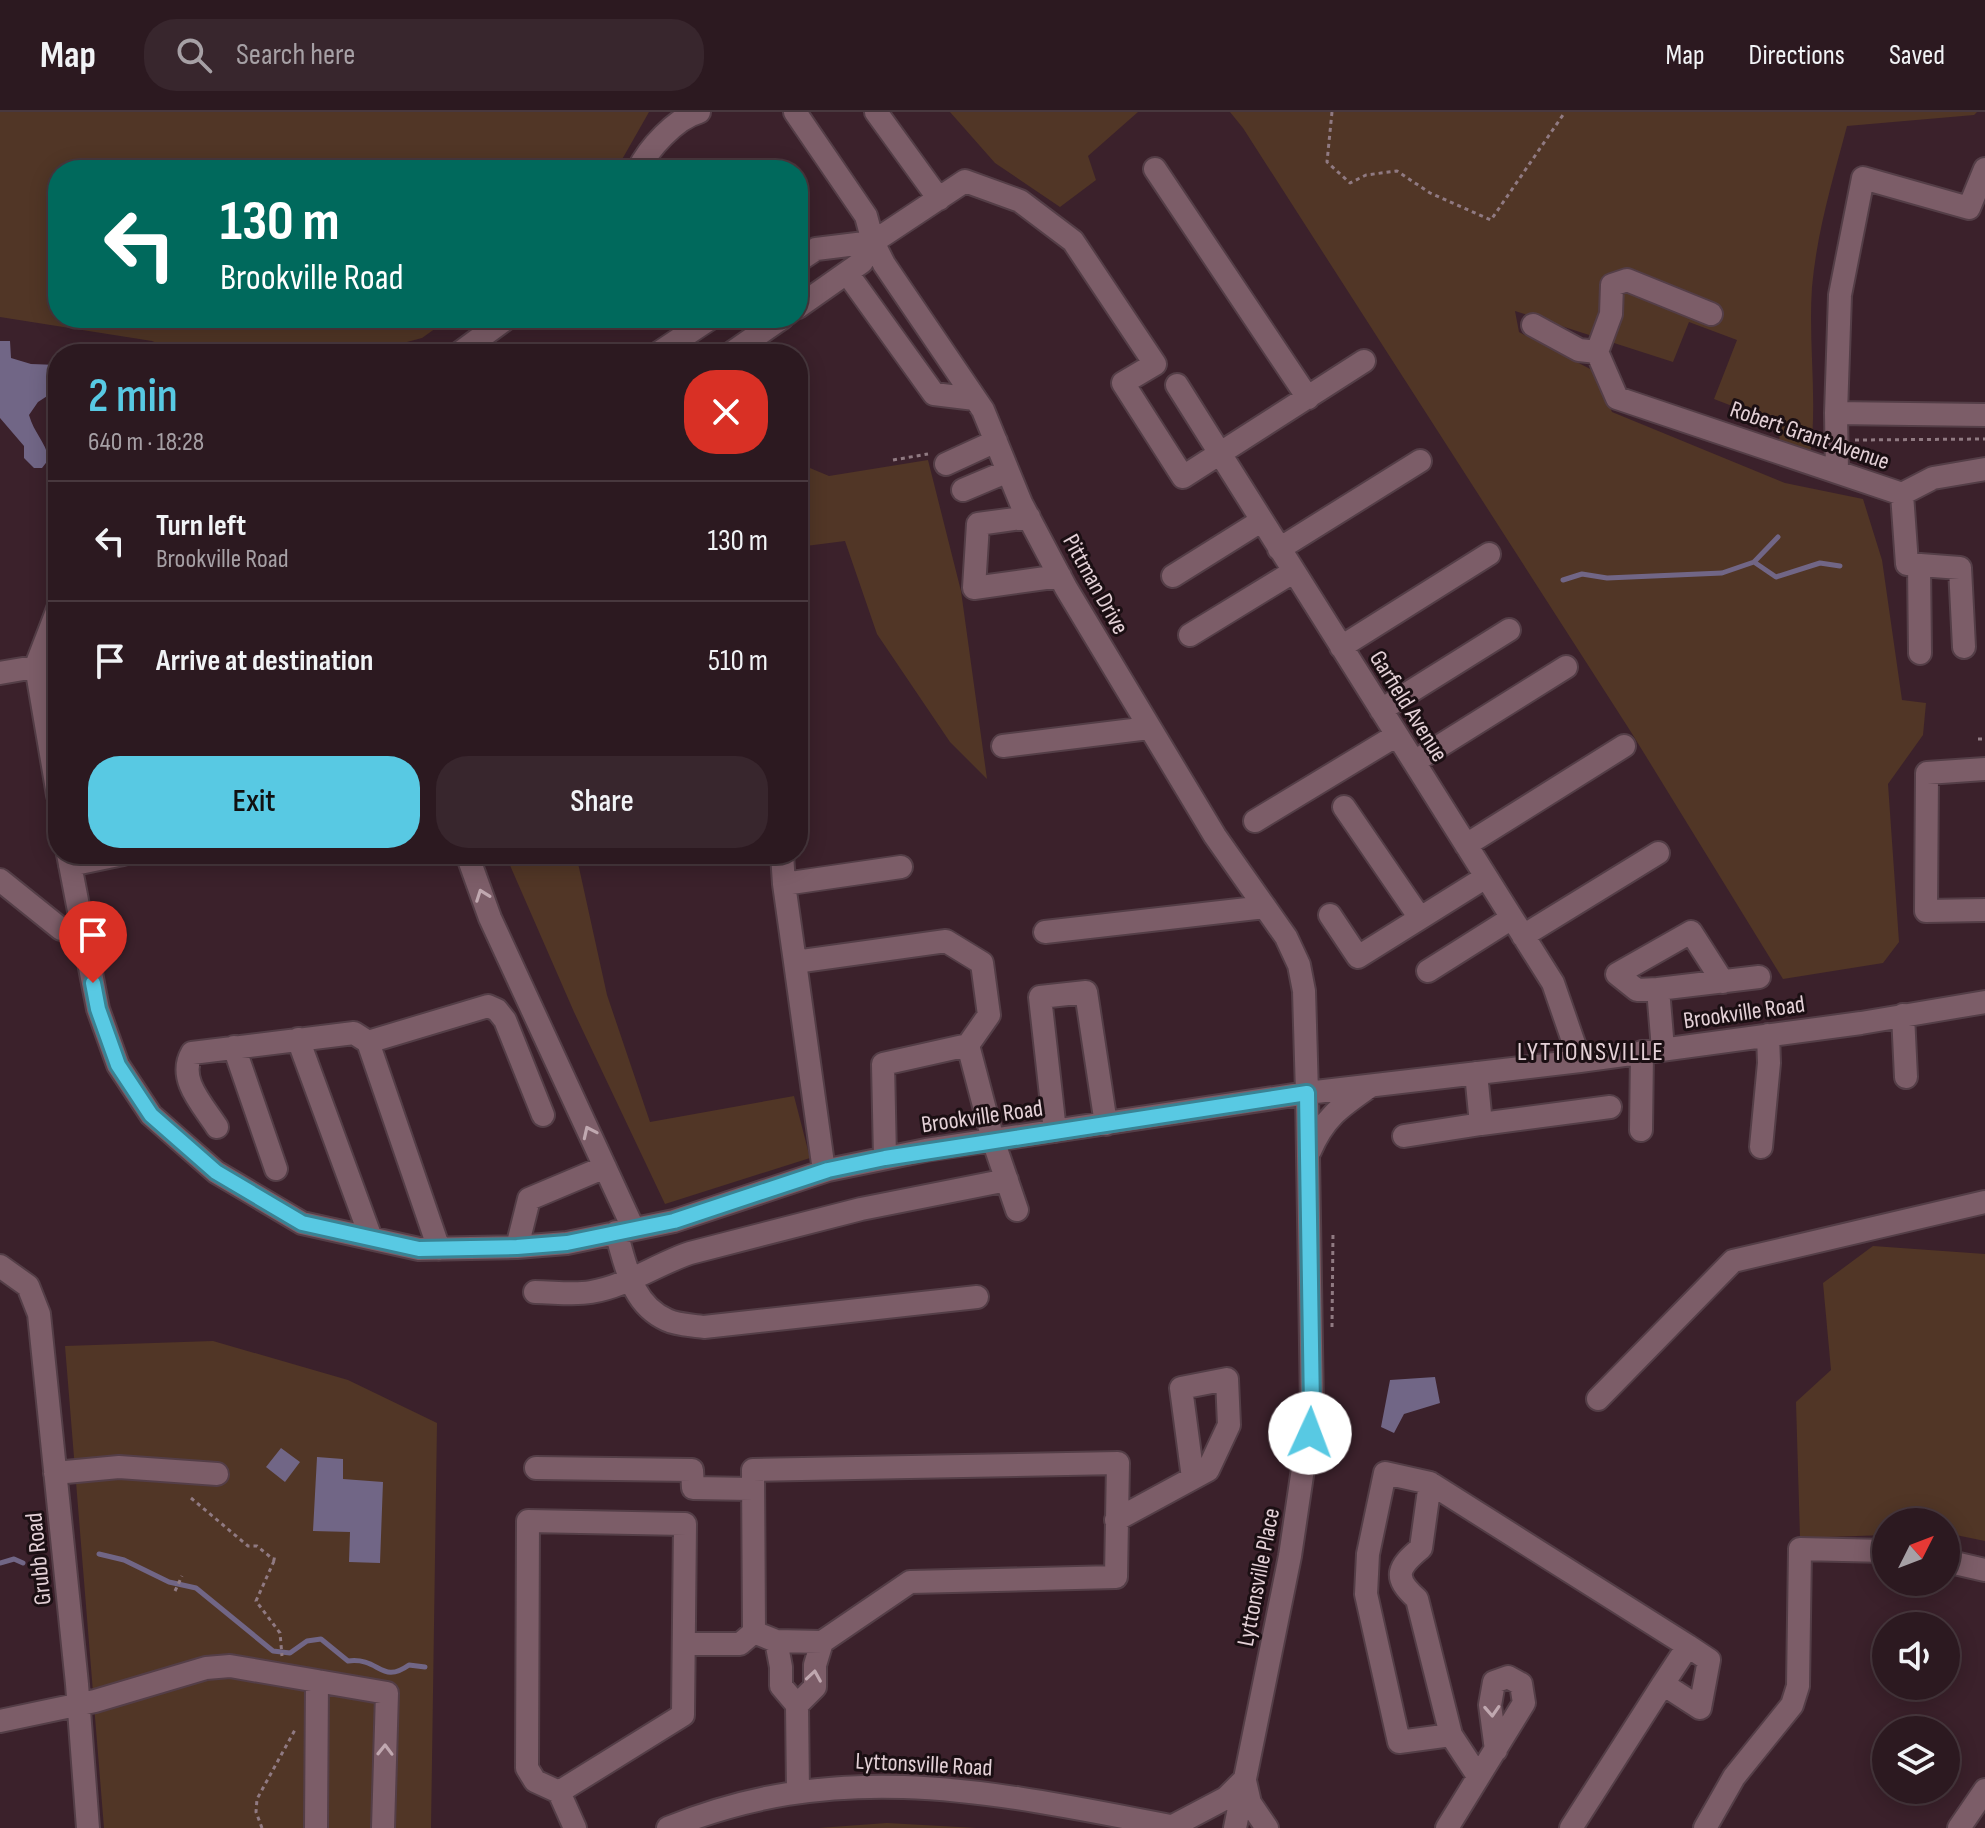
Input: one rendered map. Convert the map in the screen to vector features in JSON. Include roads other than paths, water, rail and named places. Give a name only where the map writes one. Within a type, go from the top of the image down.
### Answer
[{"type":"street","points":[[643,160],[684,116],[699,112]]},
{"type":"street","name":"Pittman Drive","points":[[795,112],[866,216],[873,242],[884,264],[975,399],[1029,517],[1060,576],[1149,728],[1215,836],[1286,937],[1299,965],[1304,991],[1307,1093]]},
{"type":"street","points":[[876,112],[939,199]]},
{"type":"street","points":[[1155,169],[1308,398]]},
{"type":"street","points":[[1837,472],[1840,295],[1863,178],[1977,211],[1985,169]]},
{"type":"street","points":[[808,254],[816,249],[873,242],[965,181],[1020,201],[1073,241],[1155,364],[1123,383],[1183,477],[1364,361]]},
{"type":"street","points":[[808,300],[862,262],[873,242]]},
{"type":"street","points":[[847,273],[934,394],[975,399]]},
{"type":"street","points":[[1533,325],[1579,350],[1597,352],[1611,314],[1612,285],[1627,280],[1711,314]]},
{"type":"street","points":[[472,344],[493,328]]},
{"type":"street","points":[[672,344],[696,328]]},
{"type":"street","points":[[744,344],[768,328]]},
{"type":"street","name":"Robert Grant Avenue","points":[[1597,352],[1617,398],[1902,494],[1933,478],[1985,469]]},
{"type":"street","name":"Garfield Avenue","points":[[1177,385],[1553,983],[1580,1061]]},
{"type":"street","points":[[1836,413],[1985,415]]},
{"type":"street","points":[[946,464],[996,441]]},
{"type":"street","points":[[1279,549],[1420,461]]},
{"type":"street","points":[[963,490],[1008,471]]},
{"type":"street","points":[[1902,494],[1907,564],[1960,568],[1964,647]]},
{"type":"street","points":[[1029,517],[978,524],[974,588],[1060,576]]},
{"type":"street","points":[[1173,576],[1261,521]]},
{"type":"street","points":[[1341,647],[1489,554]]},
{"type":"street","points":[[1919,565],[1920,653]]},
{"type":"street","points":[[1190,635],[1293,572]]},
{"type":"street","points":[[1381,710],[1509,630]]},
{"type":"street","points":[[0,673],[47,664]]},
{"type":"street","points":[[1414,762],[1566,667]]},
{"type":"street","points":[[1003,746],[1149,728]]},
{"type":"street","points":[[1255,821],[1397,735]]},
{"type":"street","points":[[1466,845],[1624,746]]},
{"type":"street","points":[[1985,769],[1927,773],[1926,911],[1985,910]]},
{"type":"street","points":[[1344,807],[1420,918]]},
{"type":"street","points":[[1428,971],[1658,853]]},
{"type":"street","name":"Brookville Road","points":[[70,864],[98,1009],[118,1065],[151,1115],[216,1172],[302,1223],[419,1249],[567,1243],[674,1221],[824,1171],[993,1140],[1307,1093],[1580,1061],[1985,1002]]},
{"type":"street","points":[[471,864],[490,918],[605,1167],[624,1230],[630,1280],[644,1304],[668,1321],[704,1327],[977,1297]]},
{"type":"street","points":[[783,864],[824,1171]]},
{"type":"street","points":[[784,884],[901,867]]},
{"type":"street","points":[[1330,915],[1358,957],[1486,877]]},
{"type":"street","points":[[0,880],[61,929],[82,930]]},
{"type":"street","points":[[1045,932],[1265,907]]},
{"type":"street","points":[[1723,982],[1691,932],[1617,974],[1637,990],[1658,989],[1723,982],[1759,977]]},
{"type":"street","points":[[795,962],[946,941],[982,963],[989,1015],[968,1045],[883,1064],[885,1158]]},
{"type":"street","points":[[1641,1130],[1658,989]]},
{"type":"street","points":[[1055,1131],[1040,997],[1086,992],[1106,1124]]},
{"type":"street","points":[[368,1042],[488,1006],[497,1010],[505,1020],[543,1115]]},
{"type":"street","points":[[1903,1015],[1906,1077]]},
{"type":"street","points":[[217,1127],[188,1080],[187,1062],[192,1053],[354,1033],[368,1042],[439,1249]]},
{"type":"street","points":[[1761,1147],[1769,1063],[1768,1035]]},
{"type":"street","points":[[298,1039],[371,1238]]},
{"type":"street","points":[[968,1045],[993,1140],[1017,1210]]},
{"type":"street","points":[[234,1047],[276,1169]]},
{"type":"street","points":[[1476,1073],[1481,1124]]},
{"type":"street","points":[[1308,1156],[1320,1128],[1338,1108],[1372,1085]]},
{"type":"street","name":"Lyttonsville Place","points":[[1235,1828],[1295,1525],[1310,1433],[1307,1093]]},
{"type":"street","points":[[1404,1136],[1610,1107]]},
{"type":"street","points":[[517,1247],[529,1199],[605,1167]]},
{"type":"street","points":[[535,1292],[591,1292],[630,1280],[665,1261],[704,1249],[861,1209],[1007,1180]]},
{"type":"street","points":[[1598,1399],[1733,1261],[1985,1202]]},
{"type":"street","name":"Grubb Road","points":[[0,1266],[28,1286],[39,1314],[79,1704],[88,1828]]},
{"type":"street","points":[[685,1644],[740,1644],[754,1632],[753,1470],[1118,1463],[1116,1577],[910,1582],[822,1642],[776,1641],[754,1632]]},
{"type":"street","points":[[55,1473],[119,1467],[217,1474]]},
{"type":"street","points":[[536,1468],[692,1470],[693,1488],[753,1489]]},
{"type":"street","points":[[1451,1735],[1399,1742],[1366,1594],[1368,1554],[1385,1473],[1430,1483],[1709,1660],[1700,1708],[1663,1684]]},
{"type":"street","points":[[1116,1520],[1193,1478]]},
{"type":"street","points":[[1430,1483],[1421,1548],[1402,1564],[1400,1575],[1406,1589],[1417,1599],[1451,1735],[1478,1776]]},
{"type":"street","points":[[559,1792],[683,1715],[685,1524],[528,1521],[527,1768],[535,1781],[559,1792],[575,1828]]},
{"type":"street","points":[[1705,1828],[1734,1777],[1792,1705],[1798,1686],[1800,1549],[1872,1551]]},
{"type":"street","points":[[1960,1564],[1985,1570]]},
{"type":"street","points":[[776,1641],[781,1686],[797,1705],[798,1792]]},
{"type":"street","points":[[797,1705],[815,1687],[815,1665],[822,1642]]},
{"type":"street","points":[[1571,1828],[1688,1646]]},
{"type":"street","points":[[0,1721],[79,1704],[206,1668],[230,1666],[387,1693],[383,1828]]},
{"type":"street","points":[[316,1828],[317,1681]]},
{"type":"street","points":[[1447,1828],[1496,1750]]},
{"type":"street","points":[[1177,1827],[1218,1803],[1244,1780],[1250,1803],[1267,1828]]},
{"type":"street","name":"Lyttonsville Road","points":[[668,1828],[702,1814],[798,1792],[833,1787],[893,1785],[1000,1794],[1177,1827]]},
{"type":"street","points":[[1959,1828],[1985,1790]]},
{"type":"waterway","points":[[1563,580],[1582,574],[1607,578],[1722,573],[1754,562],[1778,537]]},
{"type":"waterway","points":[[1754,562],[1776,577],[1820,563],[1840,566]]},
{"type":"waterway","points":[[99,1554],[124,1560],[169,1582],[196,1588],[273,1651],[290,1653],[307,1641],[321,1639],[348,1661],[359,1661],[392,1672],[409,1665],[425,1667]]},
{"type":"waterway","points":[[0,1563],[14,1559],[23,1563]]},
{"type":"district","name":"LYTTONSVILLE","points":[[1591,1051]]}]
